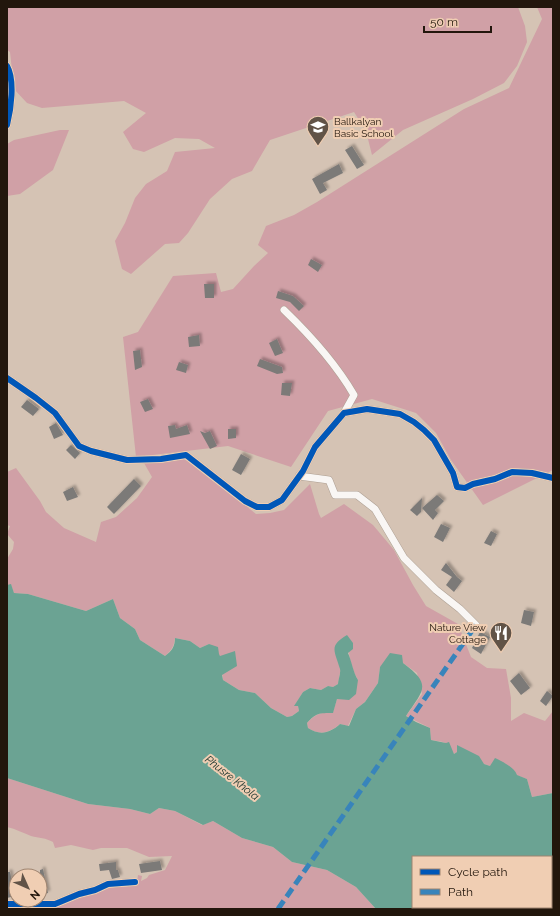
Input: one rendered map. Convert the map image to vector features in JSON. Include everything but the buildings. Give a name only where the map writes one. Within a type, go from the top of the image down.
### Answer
[{"type":"street","points":[[7,66],[11,88],[10,114],[7,125]]},
{"type":"street","points":[[7,378],[55,413],[78,446],[91,451],[127,460],[161,459],[186,455],[245,501],[257,507],[268,507],[282,500],[299,476],[315,447],[344,412],[354,396],[344,377],[284,310]]},
{"type":"street","points":[[344,412],[367,409],[400,414],[414,422],[434,440],[453,473],[457,487],[465,488],[473,484],[495,479],[512,472],[532,473],[553,478]]},
{"type":"street","points":[[299,476],[329,480],[334,495],[356,495],[375,509],[404,558],[436,590],[460,609],[476,625]]},
{"type":"street","points":[[7,904],[55,904],[108,884],[135,882]]},
{"type":"shaded area","points":[[7,7],[518,7],[525,26],[527,42],[517,66],[504,83],[473,99],[403,130],[372,155],[366,131],[354,112],[270,140],[252,171],[232,179],[210,199],[188,233],[179,243],[165,244],[131,274],[122,269],[115,241],[125,223],[135,198],[146,184],[167,171],[175,152],[215,148],[199,139],[175,138],[144,152],[133,149],[123,132],[146,113],[124,101],[42,108],[27,103],[14,89],[10,52],[7,50]]},
{"type":"shaded area","points":[[537,7],[553,7],[553,470],[483,505],[451,460],[436,433],[416,413],[372,399],[328,411],[291,467],[228,446],[136,457],[123,337],[138,332],[173,276],[216,273],[221,292],[233,289],[268,253],[258,245],[266,226],[294,215],[317,202],[464,109],[509,88],[542,19]]},
{"type":"shaded area","points":[[60,130],[69,130],[53,170],[20,194],[7,196],[7,144],[14,140]]},
{"type":"shaded area","points":[[184,459],[201,469],[256,514],[284,510],[310,484],[321,518],[344,504],[373,525],[394,550],[426,606],[458,624],[471,657],[487,668],[506,669],[511,698],[511,721],[524,713],[545,721],[553,711],[553,793],[532,797],[527,779],[484,764],[457,752],[454,754],[448,744],[431,740],[430,728],[406,716],[422,694],[417,673],[403,663],[380,667],[378,683],[365,702],[356,709],[348,726],[340,724],[332,730],[320,733],[308,728],[307,723],[316,715],[333,712],[337,699],[358,680],[350,658],[347,635],[338,684],[333,687],[328,686],[321,690],[310,688],[303,692],[295,705],[298,706],[299,711],[292,716],[287,717],[271,708],[255,693],[239,690],[223,680],[220,656],[209,644],[200,648],[190,641],[175,638],[172,648],[165,656],[140,640],[135,629],[120,618],[113,599],[86,611],[28,594],[14,593],[11,585],[7,585],[7,559],[13,549],[14,542],[7,534],[10,526],[7,525],[7,472],[16,468],[40,501],[46,512],[64,528],[96,542],[101,522],[116,517],[137,498],[152,477],[144,463]]},
{"type":"shaded area","points":[[7,778],[88,804],[130,809],[150,814],[159,808],[175,811],[202,825],[213,821],[242,838],[273,847],[292,862],[327,870],[356,887],[376,909],[7,909],[7,907],[48,908],[106,886],[129,886],[137,883],[138,875],[142,876],[141,881],[149,875],[165,870],[172,856],[149,857],[127,848],[101,848],[93,850],[71,845],[55,848],[53,842],[7,827]]},
{"type":"water","name":"Phusre Khola","points":[[11,584],[14,593],[28,594],[86,611],[113,599],[120,618],[135,629],[140,640],[165,656],[173,648],[175,638],[190,641],[200,648],[209,644],[218,647],[220,656],[235,651],[237,666],[222,675],[223,680],[239,690],[255,693],[271,708],[287,717],[292,716],[299,711],[298,706],[294,706],[303,692],[310,688],[321,690],[328,686],[333,687],[338,684],[340,671],[334,649],[337,642],[347,635],[353,643],[353,649],[348,653],[358,680],[356,694],[349,700],[337,699],[333,713],[315,715],[307,723],[308,728],[321,733],[332,730],[340,724],[349,726],[356,709],[365,702],[378,683],[380,667],[390,653],[402,655],[403,663],[419,677],[422,683],[420,694],[406,716],[430,728],[431,740],[446,743],[449,742],[454,754],[457,752],[457,745],[479,756],[484,764],[490,766],[495,758],[505,763],[516,772],[517,775],[527,779],[532,797],[553,793],[553,900],[552,856],[412,856],[412,908],[524,908],[376,909],[356,887],[327,870],[292,862],[273,847],[242,838],[213,821],[203,825],[175,811],[159,808],[150,814],[130,809],[88,804],[7,778],[7,585]]},
{"type":"marked path","points":[[278,909],[476,625]]},
{"type":"cycle path","points":[[7,66],[12,87],[7,125]]},
{"type":"cycle path","points":[[7,378],[55,413],[79,446],[91,451],[127,460],[161,459],[186,455],[245,501],[257,507],[269,507],[282,500],[303,471],[315,447],[344,413],[367,409],[400,414],[424,430],[434,440],[453,473],[457,487],[465,488],[473,484],[495,479],[512,472],[532,473],[553,478]]},
{"type":"cycle path","points":[[7,904],[55,904],[108,884],[135,882]]},
{"type":"place","name":"Ballkalyan Basic School","points":[[318,146]]},
{"type":"place","name":"Nature View Cottage","points":[[501,652]]}]
